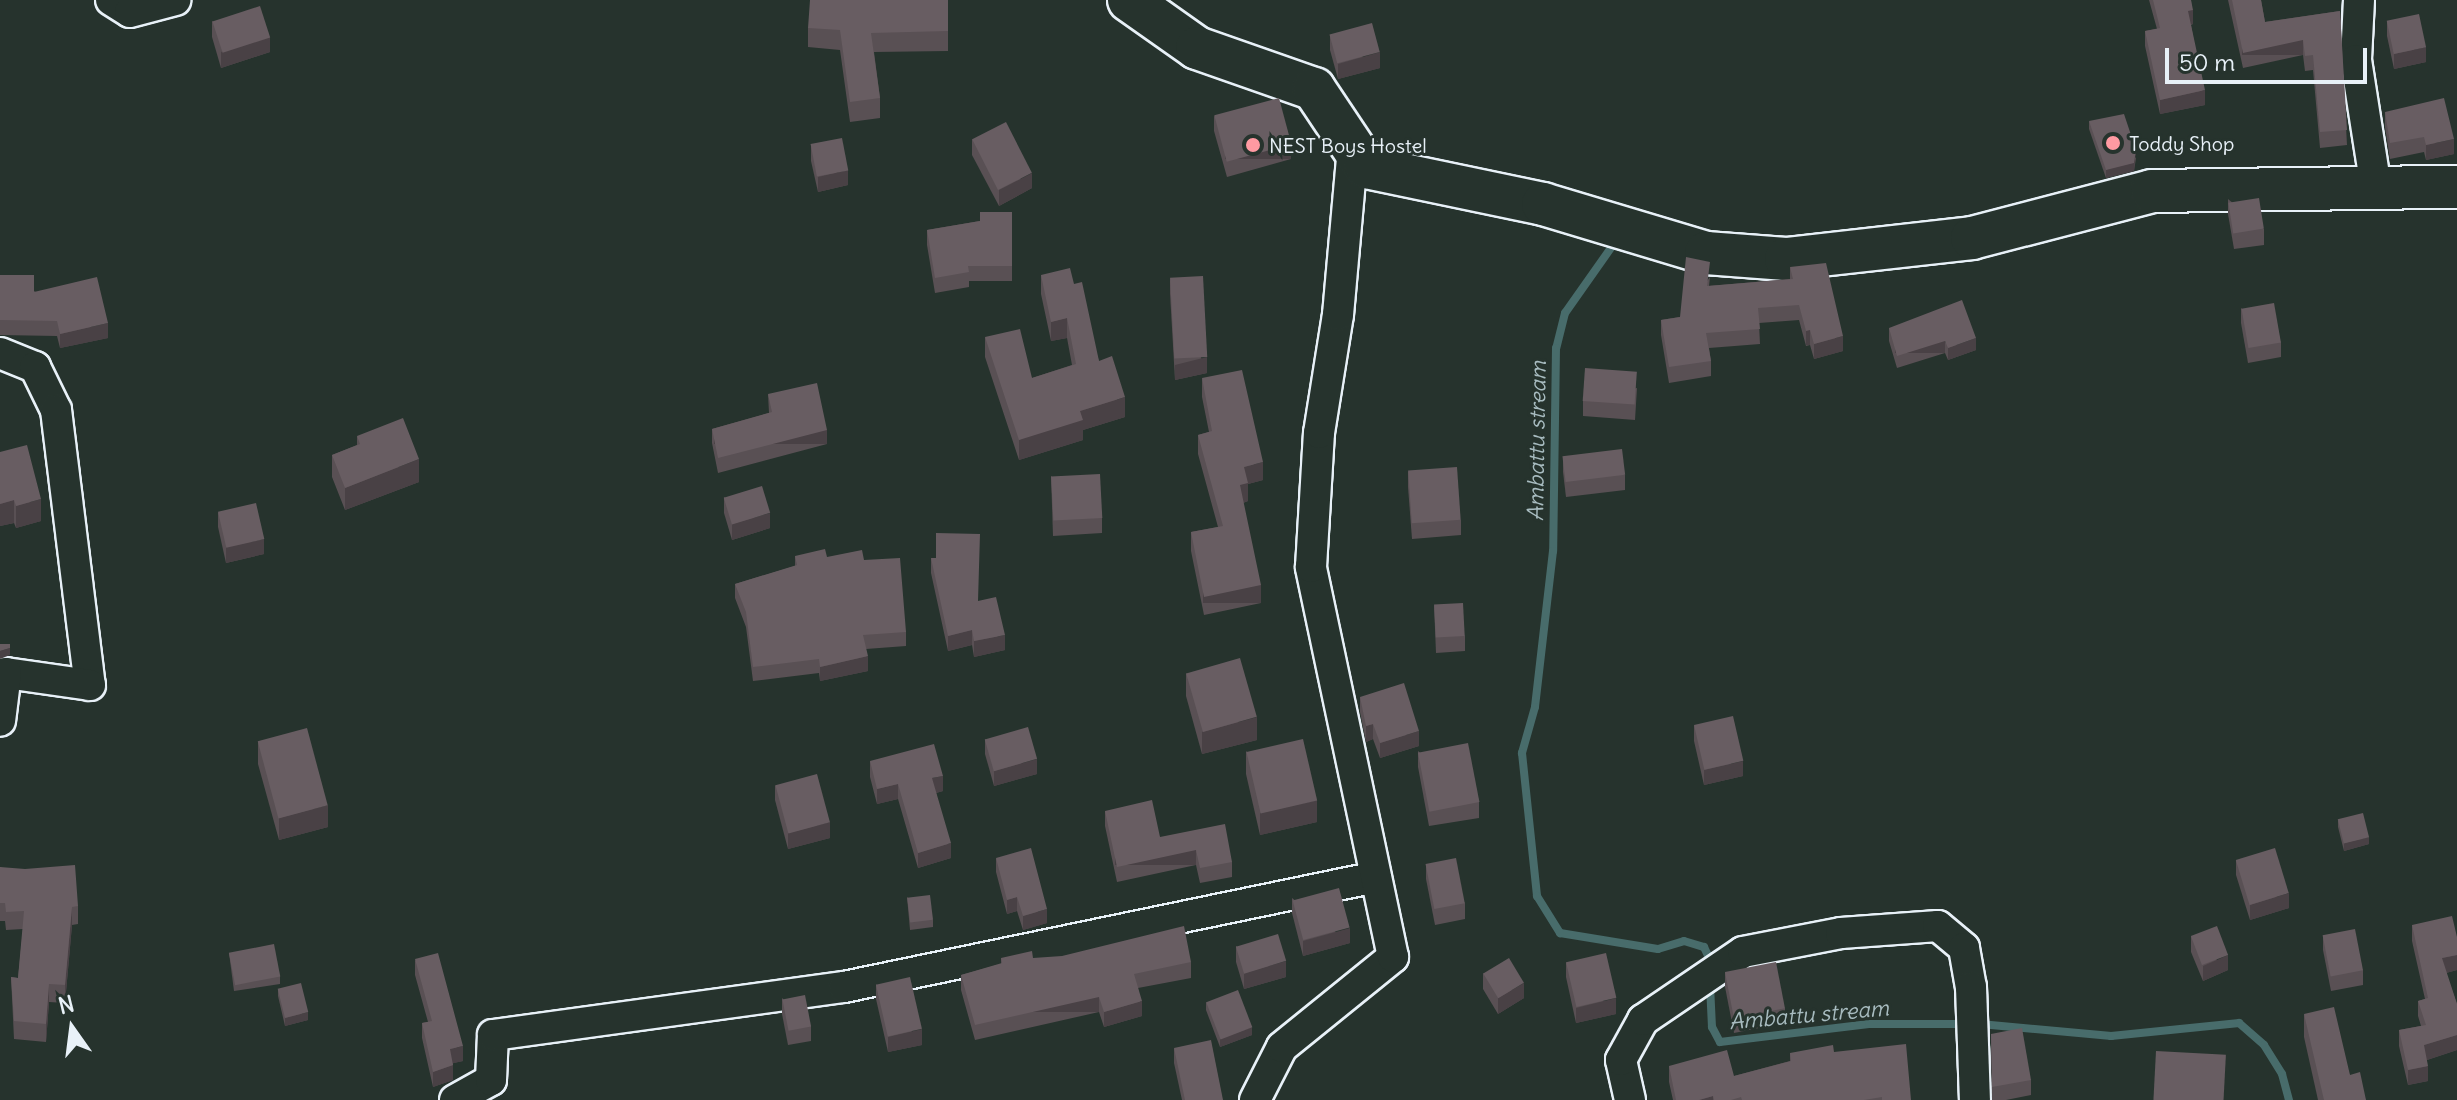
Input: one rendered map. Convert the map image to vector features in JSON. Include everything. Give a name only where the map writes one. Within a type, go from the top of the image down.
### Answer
[{"type":"street","points":[[111,0],[130,12],[175,0]]},
{"type":"street","points":[[1129,0],[1197,48],[1314,89],[1366,167],[1543,204],[1706,253],[1786,259],[1972,238],[2152,191],[2457,187]]},
{"type":"street","points":[[2359,0],[2356,60],[2376,187]]},
{"type":"street","points":[[1255,1100],[1282,1047],[1393,957],[1311,567],[1319,433],[1338,315],[1353,147]]},
{"type":"street","points":[[0,353],[35,367],[56,410],[90,685],[6,673],[0,721]]},
{"type":"street","points":[[455,1100],[491,1080],[493,1035],[844,987],[1376,877]]},
{"type":"street","points":[[1630,1100],[1621,1060],[1643,1020],[1743,952],[1841,933],[1938,926],[1964,948],[1972,1006],[1975,1100]]},
{"type":"building","points":[[810,0],[948,0],[948,31],[871,33],[880,98],[850,102],[840,30],[808,28]]},
{"type":"building","points":[[2153,0],[2191,0],[2193,10],[2188,11],[2205,90],[2160,100],[2145,31],[2160,28]]},
{"type":"building","points":[[2232,0],[2261,0],[2265,22],[2340,11],[2347,130],[2320,132],[2313,55],[2305,56],[2303,40],[2243,53]]},
{"type":"building","points":[[260,6],[270,37],[223,53],[212,21]]},
{"type":"building","points":[[2419,14],[2426,47],[2394,54],[2387,21]]},
{"type":"building","points":[[1372,23],[1380,52],[1337,63],[1329,34]]},
{"type":"building","name":"NEST Boys Hostel","points":[[1279,98],[1291,144],[1227,162],[1214,115]]},
{"type":"building","points":[[2444,98],[2454,139],[2426,145],[2424,137],[2390,143],[2385,112]]},
{"type":"building","name":"Toddy Shop","points":[[2124,114],[2136,150],[2134,163],[2106,170],[2089,121]]},
{"type":"building","points":[[1006,122],[1032,173],[998,190],[972,139]]},
{"type":"building","points":[[842,138],[848,170],[817,176],[811,144]]},
{"type":"building","points":[[2259,198],[2264,229],[2233,233],[2228,203]]},
{"type":"building","points":[[980,212],[1012,212],[1012,266],[968,266],[969,272],[935,278],[927,230],[980,221]]},
{"type":"building","points":[[1686,257],[1710,262],[1707,286],[1793,279],[1790,267],[1826,263],[1843,336],[1814,344],[1810,330],[1806,331],[1799,305],[1758,308],[1760,329],[1706,333],[1711,361],[1669,367],[1661,320],[1680,317]]},
{"type":"building","points":[[1070,268],[1074,284],[1082,282],[1099,361],[1112,356],[1125,397],[1080,411],[1083,420],[1019,440],[985,337],[1020,329],[1032,378],[1076,364],[1067,318],[1051,322],[1041,275]]},
{"type":"building","points":[[0,275],[34,275],[34,292],[97,277],[108,323],[60,334],[57,321],[0,320]]},
{"type":"building","points":[[1203,276],[1207,357],[1174,359],[1170,278]]},
{"type":"building","points":[[1962,300],[1976,338],[1948,348],[1945,341],[1897,356],[1889,328]]},
{"type":"building","points":[[2274,303],[2281,342],[2248,348],[2242,309]]},
{"type":"building","points":[[1585,368],[1637,372],[1635,405],[1583,401]]},
{"type":"building","points":[[1242,370],[1263,462],[1244,467],[1248,483],[1240,485],[1261,585],[1204,597],[1191,532],[1223,526],[1198,435],[1212,431],[1202,378]]},
{"type":"building","points":[[817,383],[827,430],[718,458],[712,429],[772,412],[768,394]]},
{"type":"building","points":[[403,418],[419,459],[345,488],[332,455],[360,444],[357,436]]},
{"type":"building","points":[[27,445],[41,499],[16,506],[14,500],[0,504],[0,452]]},
{"type":"building","points":[[1622,449],[1625,475],[1566,482],[1562,456]]},
{"type":"building","points":[[1457,467],[1461,520],[1412,523],[1408,470]]},
{"type":"building","points":[[1100,474],[1102,518],[1053,521],[1051,477]]},
{"type":"building","points":[[762,486],[770,513],[732,524],[724,498]]},
{"type":"building","points":[[256,503],[264,539],[226,548],[218,512]]},
{"type":"building","points":[[936,533],[980,534],[978,601],[996,597],[1005,635],[974,641],[972,630],[948,636],[931,558],[936,558]]},
{"type":"building","points":[[825,549],[827,557],[862,550],[864,560],[900,558],[906,632],[863,635],[868,656],[820,667],[819,659],[753,667],[746,612],[735,584],[797,565],[795,556]]},
{"type":"building","points":[[1463,603],[1465,636],[1436,637],[1434,605]]},
{"type":"building","points":[[0,644],[10,644],[10,648],[0,651]]},
{"type":"building","points":[[1240,658],[1257,717],[1203,732],[1186,673]]},
{"type":"building","points":[[1404,683],[1419,731],[1380,743],[1373,724],[1366,726],[1360,697]]},
{"type":"building","points":[[1733,716],[1743,761],[1704,770],[1694,725]]},
{"type":"building","points":[[1028,727],[1037,759],[994,771],[985,739]]},
{"type":"building","points":[[307,728],[328,805],[278,818],[258,741]]},
{"type":"building","points":[[1303,739],[1317,800],[1261,813],[1246,752]]},
{"type":"building","points":[[1468,743],[1479,802],[1429,812],[1418,753]]},
{"type":"building","points":[[934,744],[943,776],[932,778],[951,843],[918,853],[898,784],[877,789],[870,761]]},
{"type":"building","points":[[817,774],[830,822],[788,833],[775,785]]},
{"type":"building","points":[[1152,800],[1160,837],[1225,824],[1232,862],[1200,868],[1196,850],[1117,867],[1105,811]]},
{"type":"building","points":[[2363,813],[2369,837],[2344,844],[2338,819]]},
{"type":"building","points":[[1031,848],[1047,909],[1023,916],[1017,897],[1007,900],[996,858]]},
{"type":"building","points":[[2275,848],[2289,893],[2250,905],[2236,860]]},
{"type":"building","points":[[1456,858],[1465,903],[1434,909],[1426,864]]},
{"type":"building","points":[[75,865],[78,906],[72,907],[65,985],[49,984],[46,1024],[14,1021],[11,977],[18,978],[24,911],[6,912],[5,903],[0,903],[0,867],[25,869]]},
{"type":"building","points":[[1339,888],[1350,928],[1303,940],[1293,900]]},
{"type":"building","points":[[930,895],[933,920],[910,923],[907,898]]},
{"type":"building","points":[[2452,916],[2457,955],[2442,958],[2457,1004],[2457,1035],[2424,1045],[2428,1066],[2408,1070],[2399,1030],[2426,1025],[2418,1001],[2428,998],[2412,925]]},
{"type":"building","points":[[1184,926],[1191,962],[1134,974],[1142,1001],[1104,1012],[1099,997],[975,1025],[961,975],[1002,963],[1001,958],[1032,951],[1033,958],[1062,956]]},
{"type":"building","points":[[2217,926],[2228,955],[2202,965],[2191,936]]},
{"type":"building","points":[[2355,929],[2363,970],[2331,977],[2323,935]]},
{"type":"building","points":[[1278,934],[1286,961],[1244,974],[1236,947]]},
{"type":"building","points":[[274,944],[280,976],[235,985],[229,953]]},
{"type":"building","points":[[438,953],[463,1046],[450,1049],[453,1065],[433,1072],[422,1023],[432,1021],[415,959]]},
{"type":"building","points":[[1606,953],[1616,998],[1576,1007],[1566,962]]},
{"type":"building","points":[[1509,958],[1524,983],[1498,998],[1483,973]]},
{"type":"building","points":[[1776,962],[1785,1008],[1734,1018],[1725,972]]},
{"type":"building","points":[[910,977],[922,1029],[888,1037],[876,985]]},
{"type":"building","points":[[301,983],[308,1012],[285,1018],[278,989]]},
{"type":"building","points":[[1238,990],[1252,1027],[1221,1040],[1206,1002]]},
{"type":"building","points":[[805,995],[811,1026],[789,1031],[782,999]]},
{"type":"building","points":[[2334,1007],[2350,1075],[2360,1072],[2366,1100],[2324,1100],[2304,1014]]},
{"type":"building","points":[[2022,1028],[2031,1080],[1992,1087],[1991,1034]]},
{"type":"building","points":[[1211,1040],[1223,1100],[1185,1100],[1174,1048]]},
{"type":"building","points":[[1906,1044],[1911,1100],[1882,1100],[1882,1097],[1864,1100],[1742,1100],[1741,1097],[1714,1100],[1713,1096],[1699,1100],[1676,1100],[1669,1066],[1727,1050],[1734,1076],[1791,1061],[1790,1053],[1833,1045],[1834,1052]]},
{"type":"building","points":[[2156,1051],[2226,1055],[2224,1100],[2153,1100]]},
{"type":"waterway","name":"Ambattu stream","points":[[1613,245],[1565,313],[1556,348],[1553,551],[1535,707],[1522,753],[1537,896],[1560,933],[1658,949],[1684,941],[1704,947],[1712,964]]},
{"type":"waterway","name":"Ambattu stream","points":[[1710,985],[1712,1027],[1720,1042],[1869,1024],[1966,1024]]},
{"type":"waterway","name":"Ambattu stream","points":[[1980,1024],[2111,1036],[2239,1023],[2264,1045],[2282,1074],[2289,1100]]},
{"type":"place","name":"Toddy Shop","points":[[2113,143]]},
{"type":"place","name":"NEST Boys Hostel","points":[[1253,145]]}]
